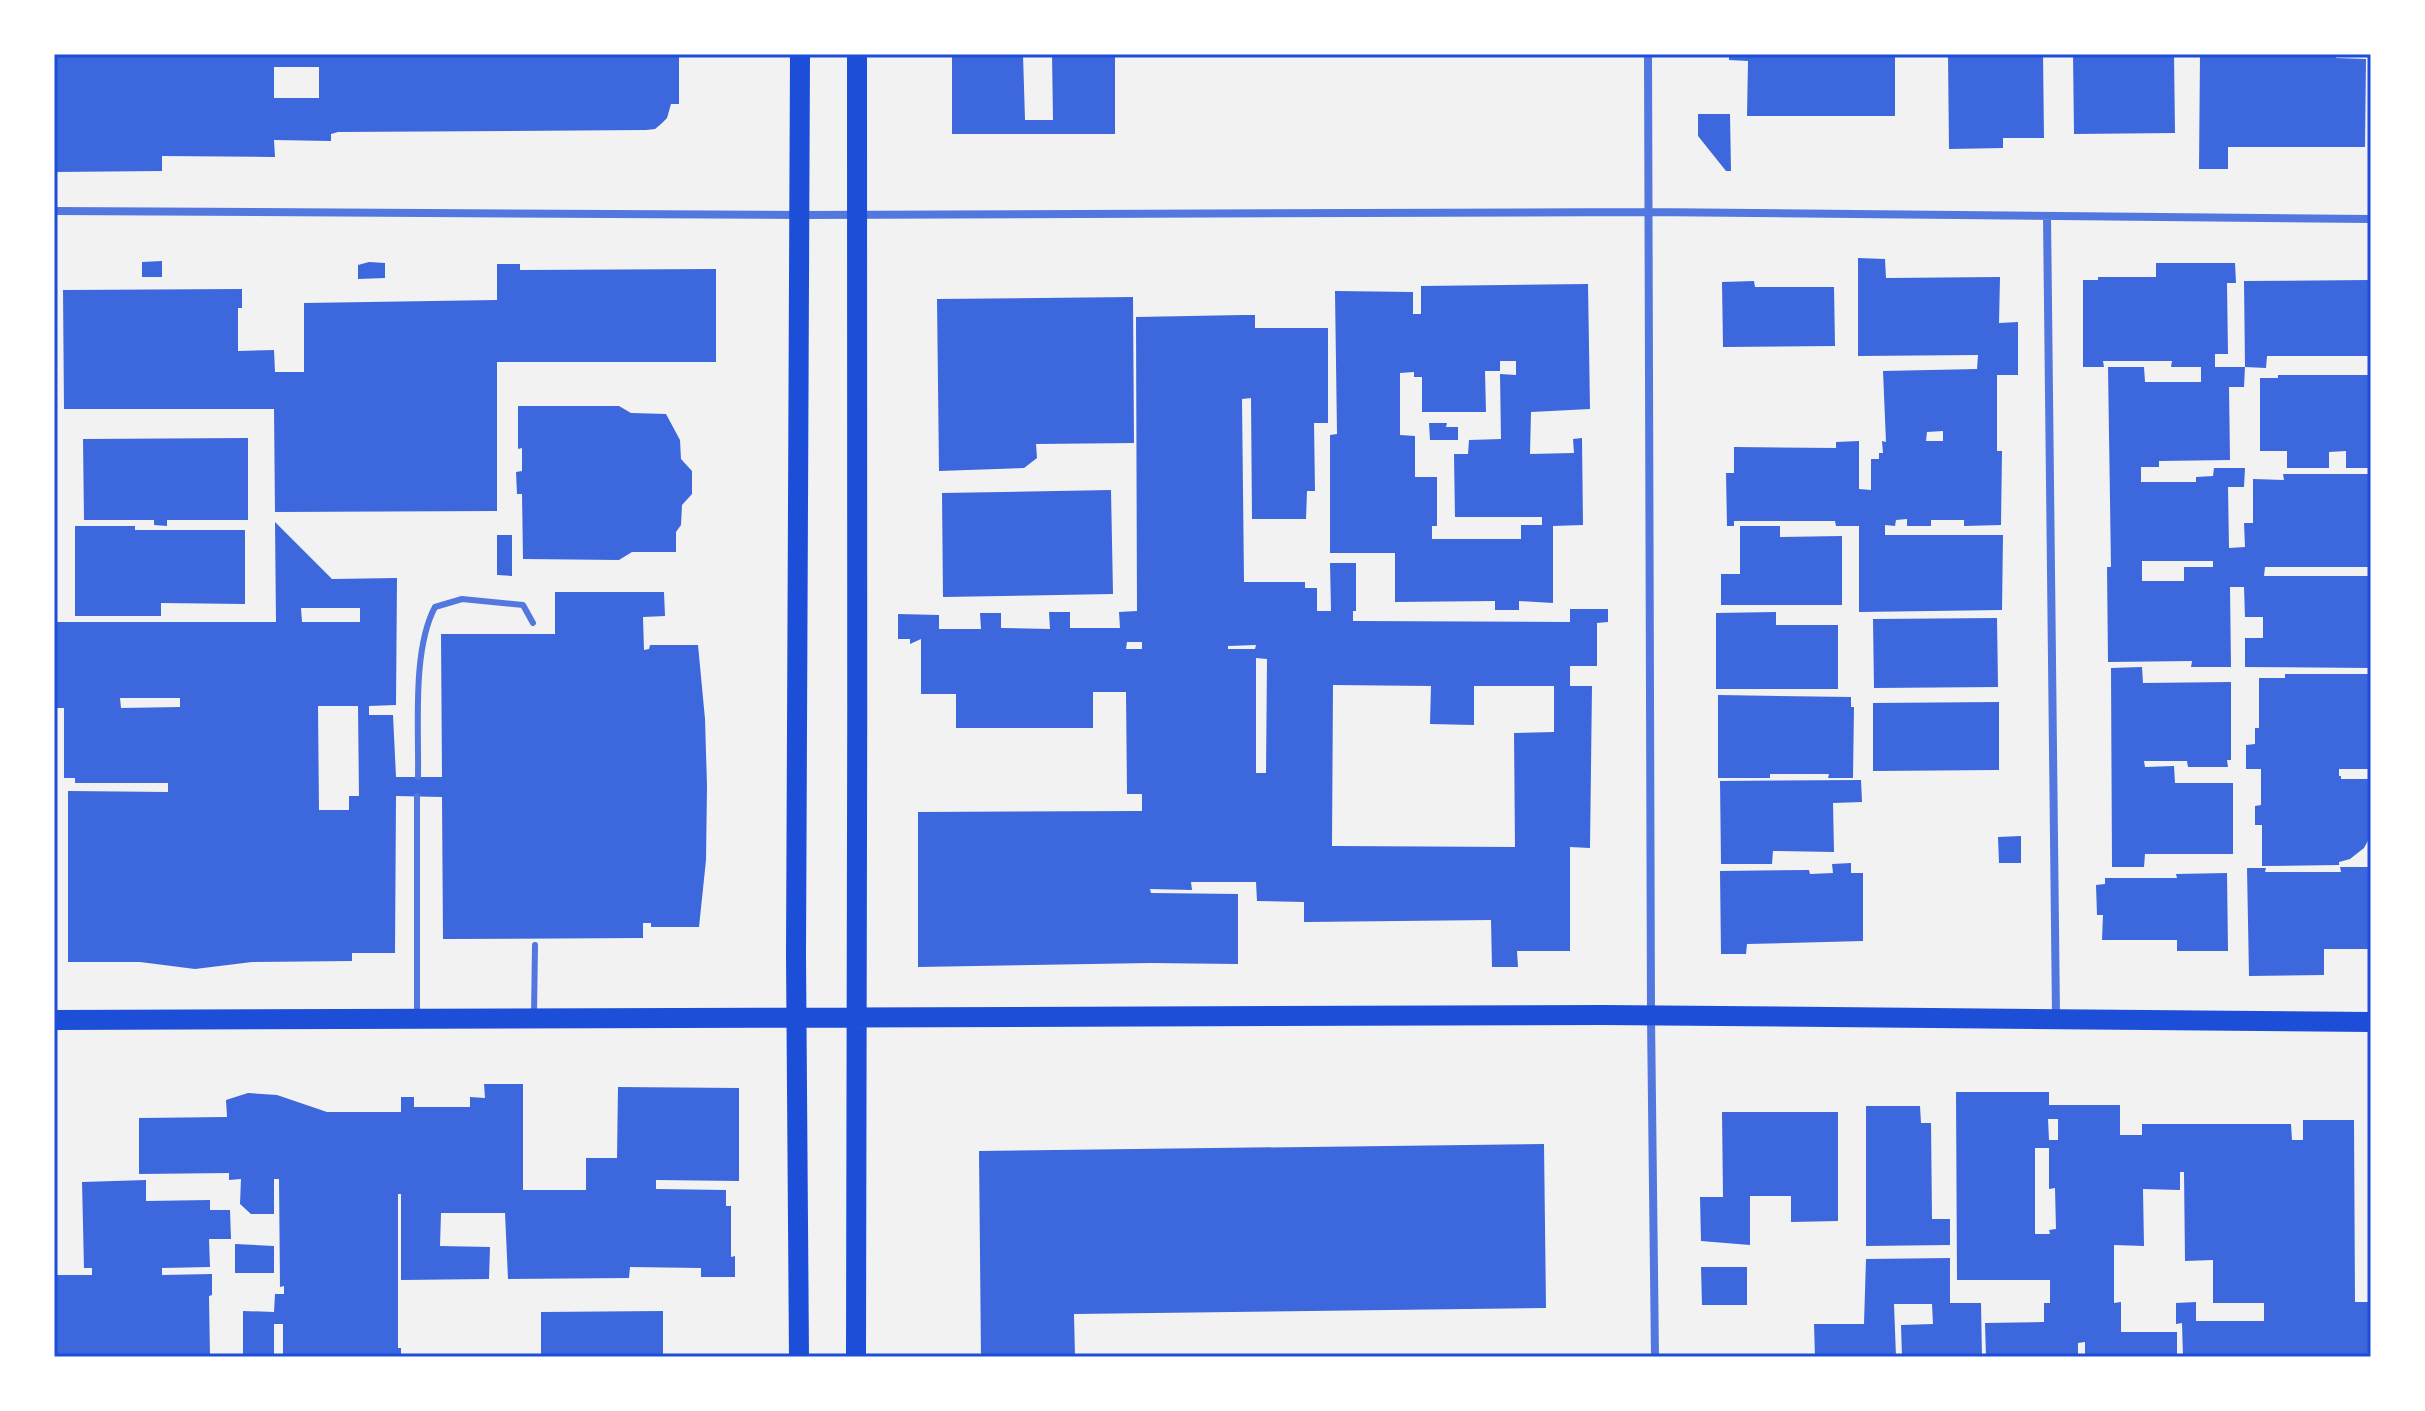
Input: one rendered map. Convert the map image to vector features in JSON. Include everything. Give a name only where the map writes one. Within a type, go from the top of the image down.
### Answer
[{"type":"main road","points":[[799,1357],[800,54]]},
{"type":"main road","points":[[856,1357],[859,586],[857,54]]},
{"type":"main road","points":[[54,1020],[855,1016],[2371,1022]]},
{"type":"street","points":[[1648,54],[1655,1357]]},
{"type":"street","points":[[54,211],[800,215],[1648,212],[2371,219]]},
{"type":"street","points":[[2047,216],[2056,1021]]},
{"type":"lane","points":[[418,777],[421,658],[425,625],[435,607],[462,599],[523,605],[533,623]]},
{"type":"lane","points":[[417,796],[417,1019]]},
{"type":"lane","points":[[534,1019],[535,945]]},
{"type":"building","points":[[54,54],[679,54],[679,104],[671,104],[667,118],[655,129],[338,132],[331,134],[331,141],[274,140],[275,157],[162,156],[162,171],[54,172]],"holes":[[[274,67],[319,67],[319,98],[274,98]]]},
{"type":"building","points":[[952,54],[1023,54],[1025,120],[1053,120],[1052,54],[1115,54],[1115,134],[952,134]]},
{"type":"building","points":[[1729,54],[1895,54],[1895,116],[1747,116],[1748,61],[1729,60]]},
{"type":"building","points":[[1948,54],[2043,54],[2044,138],[2003,138],[2003,148],[1949,149]]},
{"type":"building","points":[[2073,54],[2174,54],[2175,133],[2074,134]]},
{"type":"building","points":[[2200,54],[2336,54],[2336,58],[2366,59],[2365,147],[2228,147],[2228,169],[2199,169]]},
{"type":"building","points":[[1698,114],[1730,114],[1731,171],[1726,171],[1698,136]]},
{"type":"building","points":[[1858,258],[1885,259],[1886,278],[2000,277],[1999,323],[2018,322],[2018,375],[1997,375],[1997,451],[2002,451],[2001,525],[1964,526],[1964,520],[1931,520],[1931,526],[1907,526],[1907,519],[1896,520],[1895,526],[1885,525],[1885,535],[2003,535],[2002,610],[1859,612],[1859,526],[1836,526],[1835,521],[1734,521],[1734,526],[1727,526],[1726,473],[1734,473],[1734,447],[1836,448],[1836,442],[1859,441],[1859,489],[1871,490],[1871,459],[1879,459],[1879,453],[1883,453],[1882,441],[1886,442],[1883,371],[1977,369],[1978,355],[1858,356]],"holes":[[[1943,431],[1943,441],[1926,441],[1927,432]]]},
{"type":"building","points":[[162,261],[162,277],[142,277],[142,262]]},
{"type":"building","points":[[385,263],[385,278],[358,279],[358,265]]},
{"type":"building","points":[[2156,263],[2235,263],[2236,283],[2227,283],[2228,354],[2215,354],[2215,367],[2245,367],[2244,387],[2229,387],[2230,460],[2159,461],[2159,467],[2141,467],[2141,482],[2196,482],[2196,477],[2213,476],[2214,468],[2245,468],[2244,487],[2228,487],[2229,548],[2245,547],[2244,523],[2253,523],[2253,479],[2284,480],[2283,474],[2371,474],[2371,567],[2265,567],[2264,576],[2371,576],[2371,668],[2245,667],[2245,638],[2263,638],[2263,617],[2245,617],[2244,587],[2230,587],[2231,667],[2191,667],[2192,661],[2108,662],[2107,567],[2111,567],[2108,367],[2144,367],[2145,382],[2201,382],[2201,367],[2171,367],[2172,361],[2103,361],[2104,367],[2083,367],[2083,280],[2156,277]],"holes":[[[2142,561],[2213,561],[2213,567],[2184,567],[2184,581],[2142,581]]]},
{"type":"building","points":[[497,264],[520,264],[520,270],[716,269],[716,362],[497,362],[497,511],[275,512],[274,409],[64,409],[63,290],[242,289],[242,308],[238,308],[238,351],[274,350],[275,372],[304,372],[304,303],[497,300]]},
{"type":"building","points":[[2371,280],[2371,356],[2267,356],[2266,368],[2245,367],[2244,281]]},
{"type":"building","points":[[1754,281],[1755,287],[1834,287],[1835,346],[1723,347],[1722,282]]},
{"type":"building","points":[[1588,284],[1590,409],[1531,412],[1530,454],[1574,453],[1573,439],[1582,438],[1583,525],[1553,526],[1553,603],[1519,601],[1519,610],[1495,610],[1495,601],[1395,602],[1395,553],[1330,553],[1330,435],[1337,434],[1335,291],[1413,292],[1413,314],[1421,314],[1421,286]],"holes":[[[1500,361],[1516,361],[1516,375],[1500,374],[1501,439],[1469,440],[1468,454],[1454,454],[1455,517],[1542,517],[1542,525],[1521,525],[1521,539],[1432,539],[1432,526],[1437,526],[1437,477],[1415,477],[1415,436],[1400,435],[1400,373],[1414,372],[1414,377],[1422,377],[1422,412],[1486,412],[1485,371],[1500,371]]]},
{"type":"building","points":[[1133,297],[1134,443],[1036,444],[1037,458],[1024,468],[939,471],[937,299]]},
{"type":"building","points":[[1255,315],[1255,328],[1328,328],[1328,423],[1314,423],[1315,491],[1307,491],[1306,519],[1252,519],[1251,398],[1242,399],[1244,582],[1305,582],[1305,588],[1317,588],[1317,611],[1331,611],[1330,563],[1356,563],[1356,611],[1353,611],[1353,621],[1570,622],[1570,609],[1608,609],[1608,622],[1597,623],[1597,666],[1570,666],[1570,686],[1592,686],[1590,848],[1570,847],[1570,951],[1517,951],[1518,967],[1492,967],[1491,920],[1304,922],[1304,902],[1257,901],[1256,882],[1191,882],[1192,890],[1150,889],[1151,893],[1238,894],[1238,964],[918,967],[918,812],[1142,811],[1142,794],[1127,794],[1126,692],[1093,692],[1093,728],[956,728],[956,694],[921,694],[921,639],[910,644],[910,639],[898,639],[898,614],[939,615],[939,629],[981,629],[980,613],[1001,613],[1001,628],[1050,629],[1049,612],[1070,612],[1070,628],[1120,628],[1119,612],[1137,611],[1136,317]],"holes":[[[1127,642],[1142,642],[1142,649],[1126,649]],[[1256,645],[1255,649],[1228,649],[1228,646]],[[1256,658],[1267,659],[1266,773],[1256,773]],[[1333,685],[1431,686],[1430,724],[1474,725],[1474,686],[1554,686],[1554,732],[1514,733],[1515,847],[1332,846]]]},
{"type":"building","points":[[2278,375],[2371,375],[2371,468],[2346,468],[2346,451],[2329,452],[2329,468],[2287,468],[2287,451],[2260,451],[2260,378],[2278,378]]},
{"type":"building","points":[[518,406],[619,406],[631,413],[666,414],[680,440],[681,459],[692,471],[692,494],[682,505],[681,525],[676,532],[676,552],[632,552],[619,560],[523,559],[522,494],[517,494],[516,472],[522,471],[522,448],[518,449]]},
{"type":"building","points":[[1429,423],[1447,423],[1446,427],[1458,427],[1458,440],[1430,440]]},
{"type":"building","points":[[248,438],[248,520],[167,520],[167,526],[154,525],[154,520],[84,520],[83,439]]},
{"type":"building","points":[[1111,490],[1113,594],[943,597],[942,493]]},
{"type":"building","points":[[275,522],[332,579],[397,578],[396,705],[369,706],[369,715],[393,715],[396,777],[442,777],[441,634],[555,634],[555,592],[664,592],[665,616],[643,617],[644,650],[649,649],[650,645],[698,645],[707,786],[706,860],[699,927],[651,927],[651,923],[643,923],[643,938],[443,939],[442,797],[396,796],[395,953],[352,953],[352,961],[252,962],[195,969],[140,962],[68,962],[68,791],[168,792],[168,783],[75,783],[75,778],[64,778],[64,708],[54,708],[54,622],[276,622]],"holes":[[[301,608],[360,608],[360,622],[302,622]],[[120,698],[180,698],[180,707],[121,708]],[[318,706],[358,706],[359,796],[349,796],[349,810],[319,810]]]},
{"type":"building","points":[[75,526],[135,526],[135,530],[245,530],[245,604],[161,603],[161,616],[75,616]]},
{"type":"building","points":[[1740,526],[1780,526],[1780,537],[1842,536],[1842,605],[1721,605],[1721,574],[1740,574]]},
{"type":"building","points":[[497,535],[512,535],[512,576],[497,575]]},
{"type":"building","points":[[1776,612],[1776,625],[1838,625],[1838,689],[1716,689],[1716,613]]},
{"type":"building","points":[[1997,618],[1998,687],[1874,688],[1873,619]]},
{"type":"building","points":[[2142,667],[2143,683],[2231,682],[2231,760],[2227,760],[2228,767],[2188,767],[2187,761],[2144,761],[2145,767],[2174,766],[2175,783],[2233,783],[2233,854],[2145,854],[2144,867],[2112,867],[2111,668]]},
{"type":"building","points":[[2285,674],[2371,674],[2371,769],[2339,769],[2341,779],[2369,779],[2370,837],[2364,848],[2350,859],[2339,862],[2339,865],[2262,866],[2262,825],[2255,825],[2255,806],[2261,805],[2261,769],[2246,769],[2246,745],[2255,744],[2255,728],[2259,728],[2259,678],[2285,678]]},
{"type":"building","points":[[1718,695],[1851,697],[1851,707],[1854,707],[1853,778],[1828,778],[1829,774],[1770,774],[1770,778],[1718,778]]},
{"type":"building","points":[[1999,702],[1999,770],[1873,771],[1873,703]]},
{"type":"building","points":[[1861,780],[1862,802],[1833,803],[1834,852],[1773,851],[1772,864],[1721,864],[1720,781]]},
{"type":"building","points":[[2021,836],[2021,863],[1999,863],[1998,837]]},
{"type":"building","points":[[1851,863],[1851,873],[1863,873],[1863,941],[1747,944],[1746,954],[1721,954],[1720,871],[1809,870],[1810,874],[1833,873],[1832,864]]},
{"type":"building","points":[[2340,867],[2369,867],[2371,949],[2324,949],[2324,975],[2249,976],[2247,868],[2266,868],[2265,872],[2341,872]]},
{"type":"building","points":[[2227,873],[2228,951],[2177,951],[2177,940],[2102,940],[2103,915],[2097,915],[2096,885],[2105,884],[2105,878],[2177,878],[2176,874]]},
{"type":"building","points":[[484,1084],[523,1084],[523,1190],[586,1190],[586,1158],[617,1158],[618,1087],[739,1088],[739,1181],[656,1180],[656,1189],[726,1190],[726,1206],[731,1206],[731,1257],[735,1256],[735,1277],[701,1277],[701,1268],[630,1267],[629,1278],[508,1279],[505,1213],[441,1213],[440,1246],[490,1247],[489,1279],[401,1280],[401,1194],[398,1194],[398,1348],[401,1348],[401,1357],[283,1357],[283,1324],[274,1324],[274,1357],[243,1357],[243,1311],[274,1312],[275,1294],[284,1294],[284,1286],[280,1287],[279,1179],[274,1179],[274,1214],[251,1214],[240,1204],[241,1179],[229,1180],[229,1173],[139,1174],[139,1118],[227,1117],[226,1100],[248,1093],[277,1095],[327,1112],[401,1112],[401,1097],[414,1097],[414,1107],[470,1107],[470,1097],[485,1098]]},
{"type":"building","points":[[1956,1092],[2049,1092],[2049,1105],[2120,1105],[2120,1135],[2142,1135],[2142,1124],[2291,1124],[2292,1140],[2303,1140],[2303,1120],[2354,1120],[2355,1302],[2371,1302],[2371,1357],[2183,1357],[2182,1323],[2176,1324],[2176,1303],[2196,1302],[2196,1321],[2264,1321],[2264,1303],[2213,1303],[2213,1260],[2185,1261],[2184,1172],[2180,1172],[2180,1190],[2143,1189],[2144,1246],[2114,1245],[2114,1303],[2121,1302],[2121,1332],[2177,1332],[2177,1357],[2085,1357],[2085,1342],[2078,1343],[2078,1357],[1986,1357],[1985,1323],[2044,1322],[2044,1303],[2050,1303],[2050,1280],[1957,1280]],"holes":[[[2048,1119],[2058,1119],[2058,1140],[2049,1140]],[[2035,1148],[2049,1148],[2049,1189],[2055,1188],[2056,1229],[2049,1230],[2050,1234],[2035,1234]]]},
{"type":"building","points":[[1866,1106],[1920,1106],[1921,1123],[1931,1123],[1932,1219],[1950,1219],[1950,1245],[1866,1246]]},
{"type":"building","points":[[1722,1112],[1838,1112],[1838,1221],[1791,1222],[1791,1196],[1750,1196],[1750,1245],[1701,1241],[1700,1197],[1723,1197]]},
{"type":"building","points":[[1544,1144],[1546,1308],[1074,1314],[1075,1357],[981,1357],[979,1151]]},
{"type":"building","points":[[146,1180],[146,1201],[210,1200],[210,1210],[230,1210],[231,1239],[209,1239],[210,1267],[162,1268],[162,1275],[212,1274],[212,1295],[209,1296],[210,1356],[54,1357],[54,1275],[92,1275],[92,1268],[84,1268],[82,1182]]},
{"type":"building","points":[[235,1244],[274,1246],[274,1273],[235,1273]]},
{"type":"building","points":[[1950,1258],[1950,1303],[1981,1303],[1982,1357],[1902,1357],[1901,1325],[1933,1324],[1932,1304],[1894,1304],[1896,1357],[1815,1357],[1814,1324],[1864,1324],[1866,1259]]},
{"type":"building","points":[[1701,1267],[1747,1267],[1747,1305],[1702,1305]]},
{"type":"building","points":[[663,1311],[663,1357],[541,1357],[541,1312]]}]
